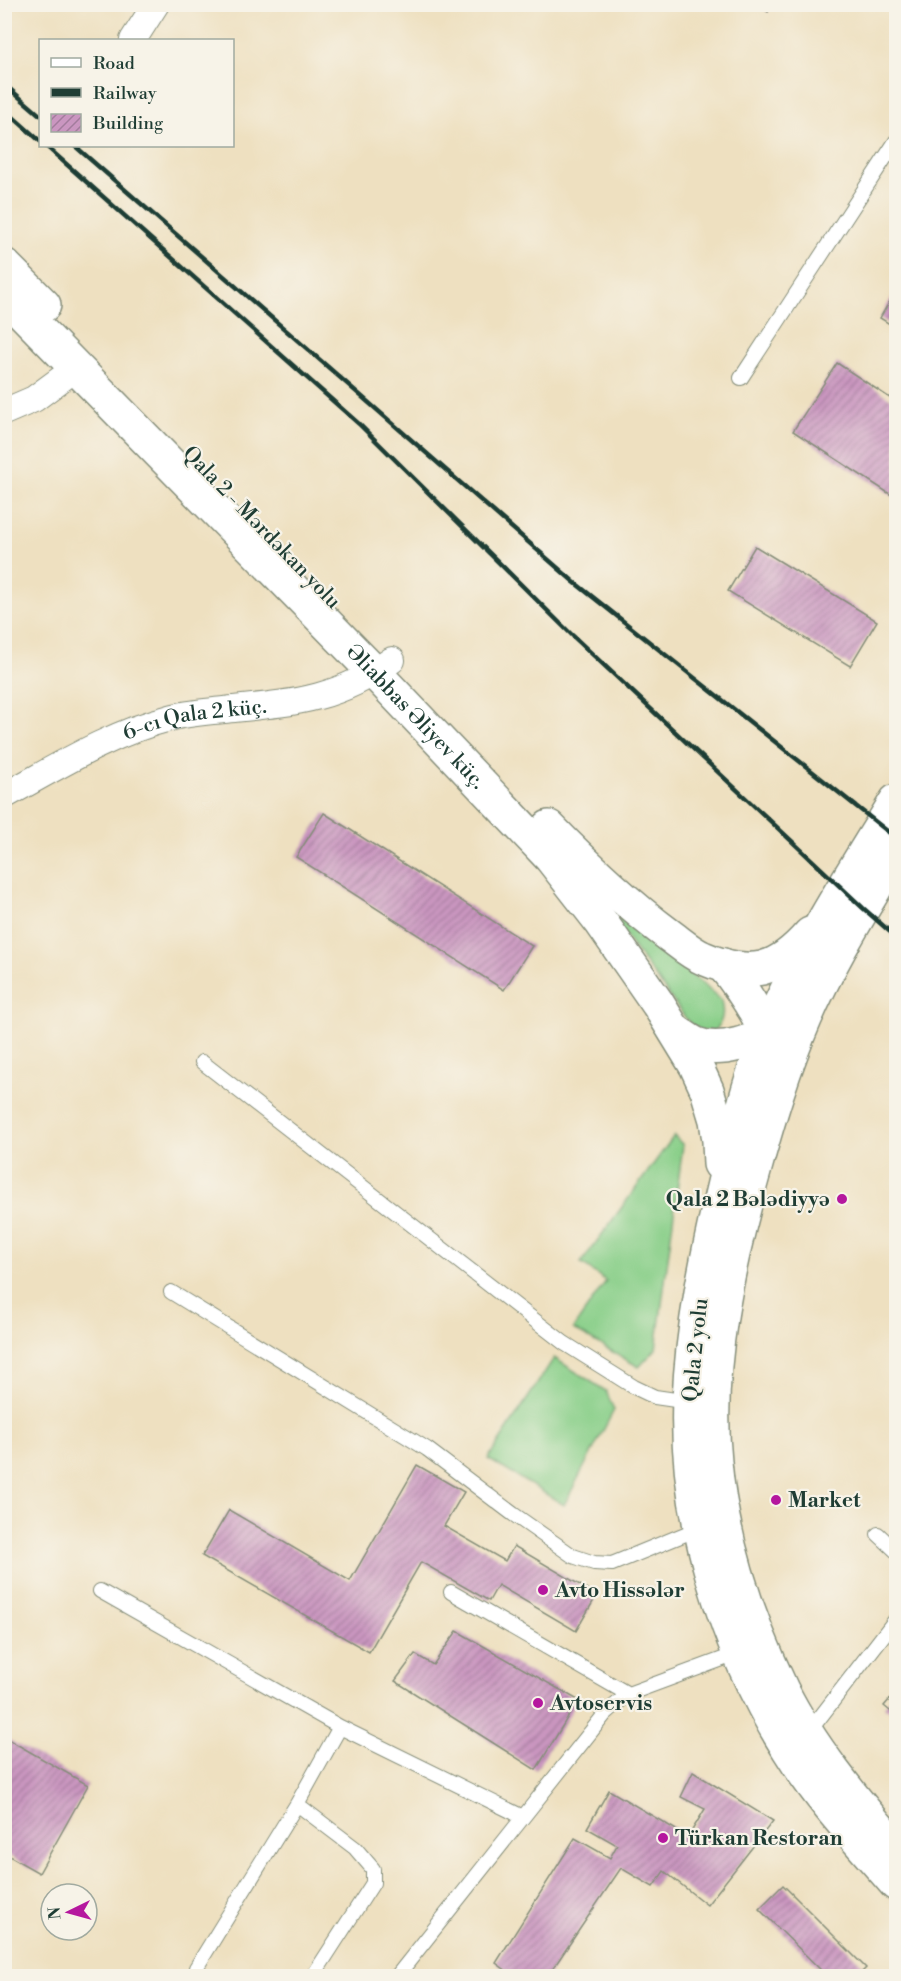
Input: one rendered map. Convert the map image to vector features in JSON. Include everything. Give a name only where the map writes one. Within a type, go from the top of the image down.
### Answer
[{"type":"main road","name":"Qala 2 - Mərdəkan yolu","points":[[4,265],[384,667],[515,792],[583,861],[657,926],[702,958],[723,966]]},
{"type":"main road","name":"Əliabbas Əliyev küç.","points":[[4,294],[76,368],[384,667],[551,858],[601,922],[696,1066],[712,1105],[719,1141],[720,1202]]},
{"type":"main road","name":"Qala 2 yolu","points":[[897,801],[824,920],[780,1003],[768,1034],[740,1117],[705,1268],[694,1338],[688,1402],[691,1466],[700,1528],[717,1593],[739,1653],[761,1701],[789,1750],[831,1809],[897,1884]]},
{"type":"main road","name":"Qala 2 yolu","points":[[897,853],[845,939],[806,1018],[786,1068],[766,1128],[729,1272],[718,1343],[713,1404],[714,1462],[724,1521],[740,1584],[761,1641],[783,1691],[808,1733],[851,1794],[897,1848]]},
{"type":"main road","points":[[723,966],[743,969],[762,968],[783,960],[824,920]]},
{"type":"main road","points":[[723,966],[757,1011],[786,1068]]},
{"type":"main road","points":[[675,1031],[696,1044],[727,1047],[768,1034],[806,1018]]},
{"type":"street","points":[[134,39],[156,4]]},
{"type":"street","points":[[4,412],[34,399],[76,368]]},
{"type":"street","name":"6-cı Qala 2 küç.","points":[[4,796],[111,740],[170,718],[294,703],[350,687],[384,667]]},
{"type":"lane","points":[[741,378],[897,141]]},
{"type":"lane","points":[[202,1062],[564,1343],[634,1387],[655,1396],[688,1402]]},
{"type":"lane","points":[[171,1292],[427,1449],[573,1556],[594,1563],[612,1564],[700,1528]]},
{"type":"lane","points":[[878,1534],[897,1551]]},
{"type":"lane","points":[[100,1591],[340,1727],[523,1817]]},
{"type":"lane","points":[[451,1592],[628,1694]]},
{"type":"lane","points":[[808,1733],[897,1619]]},
{"type":"lane","points":[[397,1977],[605,1714],[628,1694],[739,1653]]},
{"type":"lane","points":[[196,1968],[297,1804],[340,1727]]},
{"type":"lane","points":[[297,1804],[355,1848],[373,1869],[373,1883],[313,1977]]},
{"type":"green space","points":[[586,883],[721,1000],[722,1017],[715,1031],[702,1031],[690,1024]]},
{"type":"green space","points":[[674,1136],[683,1145],[656,1349],[639,1367],[573,1329],[606,1281],[581,1263]]},
{"type":"green space","points":[[554,1358],[606,1391],[614,1410],[564,1505],[488,1459]]},
{"type":"building","points":[[756,4],[772,4],[768,12]]},
{"type":"building","points":[[896,290],[896,328],[880,318]]},
{"type":"building","points":[[837,363],[896,402],[896,498],[793,431]]},
{"type":"building","points":[[755,546],[877,621],[850,666],[728,591]]},
{"type":"building","points":[[324,813],[532,946],[504,990],[296,857]]},
{"type":"building","points":[[417,1465],[464,1492],[444,1526],[505,1561],[514,1546],[597,1595],[576,1631],[498,1585],[489,1601],[421,1562],[369,1652],[202,1556],[229,1510],[350,1581]]},
{"type":"building","points":[[457,1631],[578,1700],[536,1770],[395,1681],[415,1654],[433,1665]]},
{"type":"building","points":[[896,1692],[896,1716],[884,1706]]},
{"type":"building","points":[[4,1737],[88,1785],[39,1873],[4,1853]]},
{"type":"building","points":[[693,1772],[773,1821],[707,1905],[664,1871],[653,1887],[621,1868],[548,1976],[514,1976],[496,1963],[575,1838],[610,1858],[617,1845],[587,1828],[609,1790],[688,1837],[705,1809],[681,1797]]},
{"type":"building","points":[[783,1885],[866,1968],[858,1976],[827,1976],[759,1909]]},
{"type":"railway","points":[[4,84],[39,114]]},
{"type":"railway","points":[[4,109],[39,140]]},
{"type":"railway","points":[[47,147],[359,424],[573,636],[896,937]]},
{"type":"railway","points":[[76,147],[574,582],[896,838]]},
{"type":"place","name":"Qala 2 Bələdiyyə","points":[[842,1199]]},
{"type":"place","name":"Market","points":[[776,1500]]},
{"type":"place","name":"Avto Hissələr","points":[[543,1590]]},
{"type":"place","name":"Avtoservis","points":[[538,1703]]},
{"type":"place","name":"Türkan Restoran","points":[[663,1838]]}]
